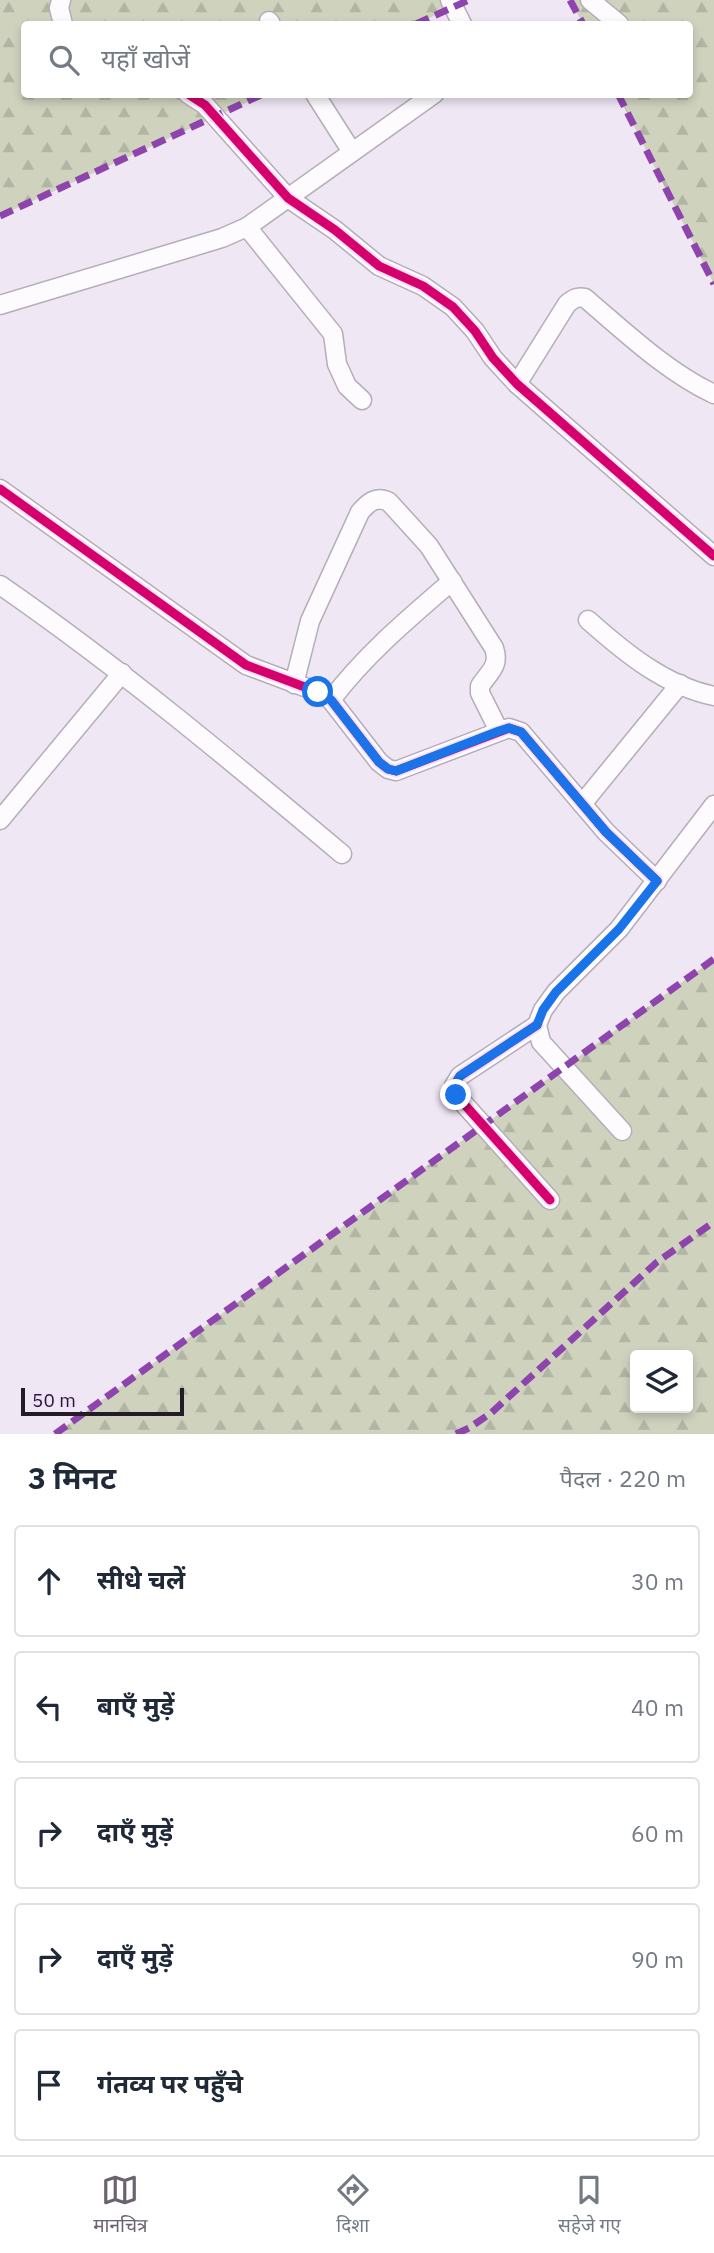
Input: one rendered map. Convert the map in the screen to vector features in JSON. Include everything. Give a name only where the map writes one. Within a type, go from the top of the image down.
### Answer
[{"type":"street","points":[[61,0],[59,8],[62,21]]},
{"type":"street","points":[[590,0],[615,21]]},
{"type":"street","points":[[194,98],[205,105],[288,198],[335,230],[379,266],[423,286],[453,307],[517,384],[714,556]]},
{"type":"street","points":[[318,98],[352,152]]},
{"type":"street","points":[[0,305],[222,238],[247,227],[428,98]]},
{"type":"street","points":[[247,227],[333,334],[337,364],[347,386],[362,400]]},
{"type":"street","points":[[517,384],[567,304],[579,297],[690,380],[714,394]]},
{"type":"street","points":[[0,489],[246,665],[318,692],[331,700],[379,762],[388,769],[396,771],[509,728],[521,732],[606,832],[657,881]]},
{"type":"street","points":[[294,684],[318,600],[360,512],[370,500],[383,499],[389,502],[429,546],[494,648],[497,659],[480,686],[480,693],[499,731]]},
{"type":"street","points":[[331,700],[356,668],[394,631],[452,582]]},
{"type":"street","points":[[0,585],[122,673],[342,854]]},
{"type":"street","points":[[589,620],[617,646],[648,667],[680,684],[714,696]]},
{"type":"street","points":[[0,820],[122,673]]},
{"type":"street","points":[[582,804],[680,684]]},
{"type":"street","points":[[550,1200],[456,1095],[454,1086],[460,1076],[537,1025],[543,1010],[556,992],[619,929],[714,805]]},
{"type":"street","points":[[537,1025],[541,1042],[622,1131]]},
{"type":"green space","points":[[0,0],[469,0],[423,21],[21,21],[21,98],[256,98],[0,216]]},
{"type":"green space","points":[[570,0],[714,0],[714,284],[620,98],[693,98],[693,21],[581,21]]},
{"type":"green space","points":[[714,959],[714,1434],[55,1434]]},
{"type":"marked path","points":[[423,21],[469,0]]},
{"type":"marked path","points":[[570,0],[581,21]]},
{"type":"marked path","points":[[0,216],[254,98]]},
{"type":"marked path","points":[[620,98],[714,284]]},
{"type":"marked path","points":[[55,1434],[714,959]]},
{"type":"marked path","points":[[456,1434],[491,1413],[657,1262],[714,1222]]},
{"type":"cycle path","points":[[194,98],[205,105],[288,198],[335,230],[379,266],[423,286],[453,307],[517,384],[714,556]]},
{"type":"cycle path","points":[[0,489],[246,665],[318,692],[331,700],[379,762],[388,769],[396,771],[509,728],[521,732],[606,832],[657,881]]},
{"type":"cycle path","points":[[537,1025],[460,1076],[454,1086],[456,1095],[550,1200]]},
{"type":"route","points":[[318,692],[331,700],[379,762],[396,771],[499,731],[509,728],[521,732],[606,832],[657,881],[619,929],[556,992],[543,1010],[537,1025],[460,1076],[454,1086],[456,1095]]}]
